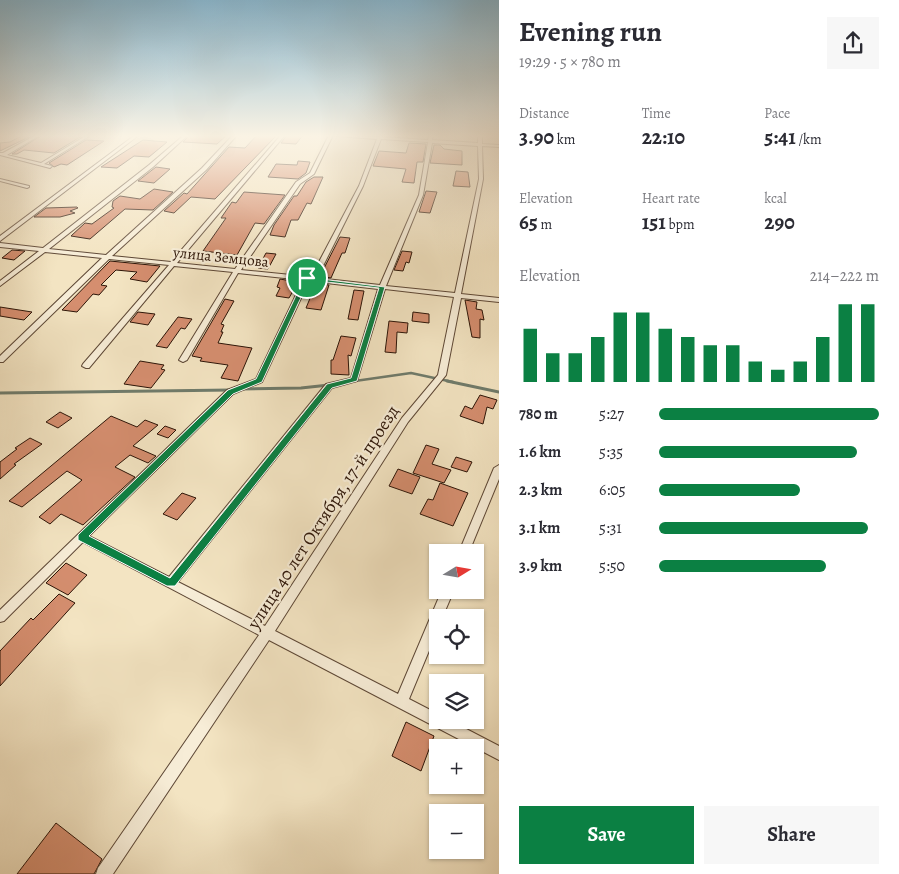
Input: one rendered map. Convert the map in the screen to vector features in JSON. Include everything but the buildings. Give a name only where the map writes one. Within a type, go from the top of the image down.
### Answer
[{"type":"street","points":[[0,239],[83,176]]},
{"type":"street","points":[[0,284],[138,176]]},
{"type":"street","points":[[0,360],[108,256],[197,176]]},
{"type":"street","points":[[86,366],[249,176]]},
{"type":"street","points":[[182,360],[236,272],[298,183],[309,176]]},
{"type":"street","points":[[0,617],[230,392],[259,380],[310,278],[365,176]]},
{"type":"street","points":[[171,583],[329,386],[354,379],[382,287],[421,195],[424,176]]},
{"type":"street","name":"улица 40 лет Октября, 17-й проезд","points":[[104,874],[266,633],[405,420],[442,375],[481,176]]},
{"type":"street","points":[[0,180],[27,187]]},
{"type":"street","name":"улица Земцова","points":[[0,245],[499,300]]},
{"type":"street","points":[[467,544],[499,468]]},
{"type":"street","points":[[82,537],[499,753]]},
{"type":"street","points":[[401,702],[444,599]]},
{"type":"waterway","points":[[355,381],[411,373],[453,382]]},
{"type":"waterway","points":[[447,381],[499,392]]},
{"type":"waterway","points":[[240,389],[301,388],[329,385]]},
{"type":"waterway","points":[[0,393],[231,390]]},
{"type":"route","points":[[307,278],[382,287],[354,379],[329,386],[171,583],[82,537],[230,392],[259,380],[307,278]]}]
